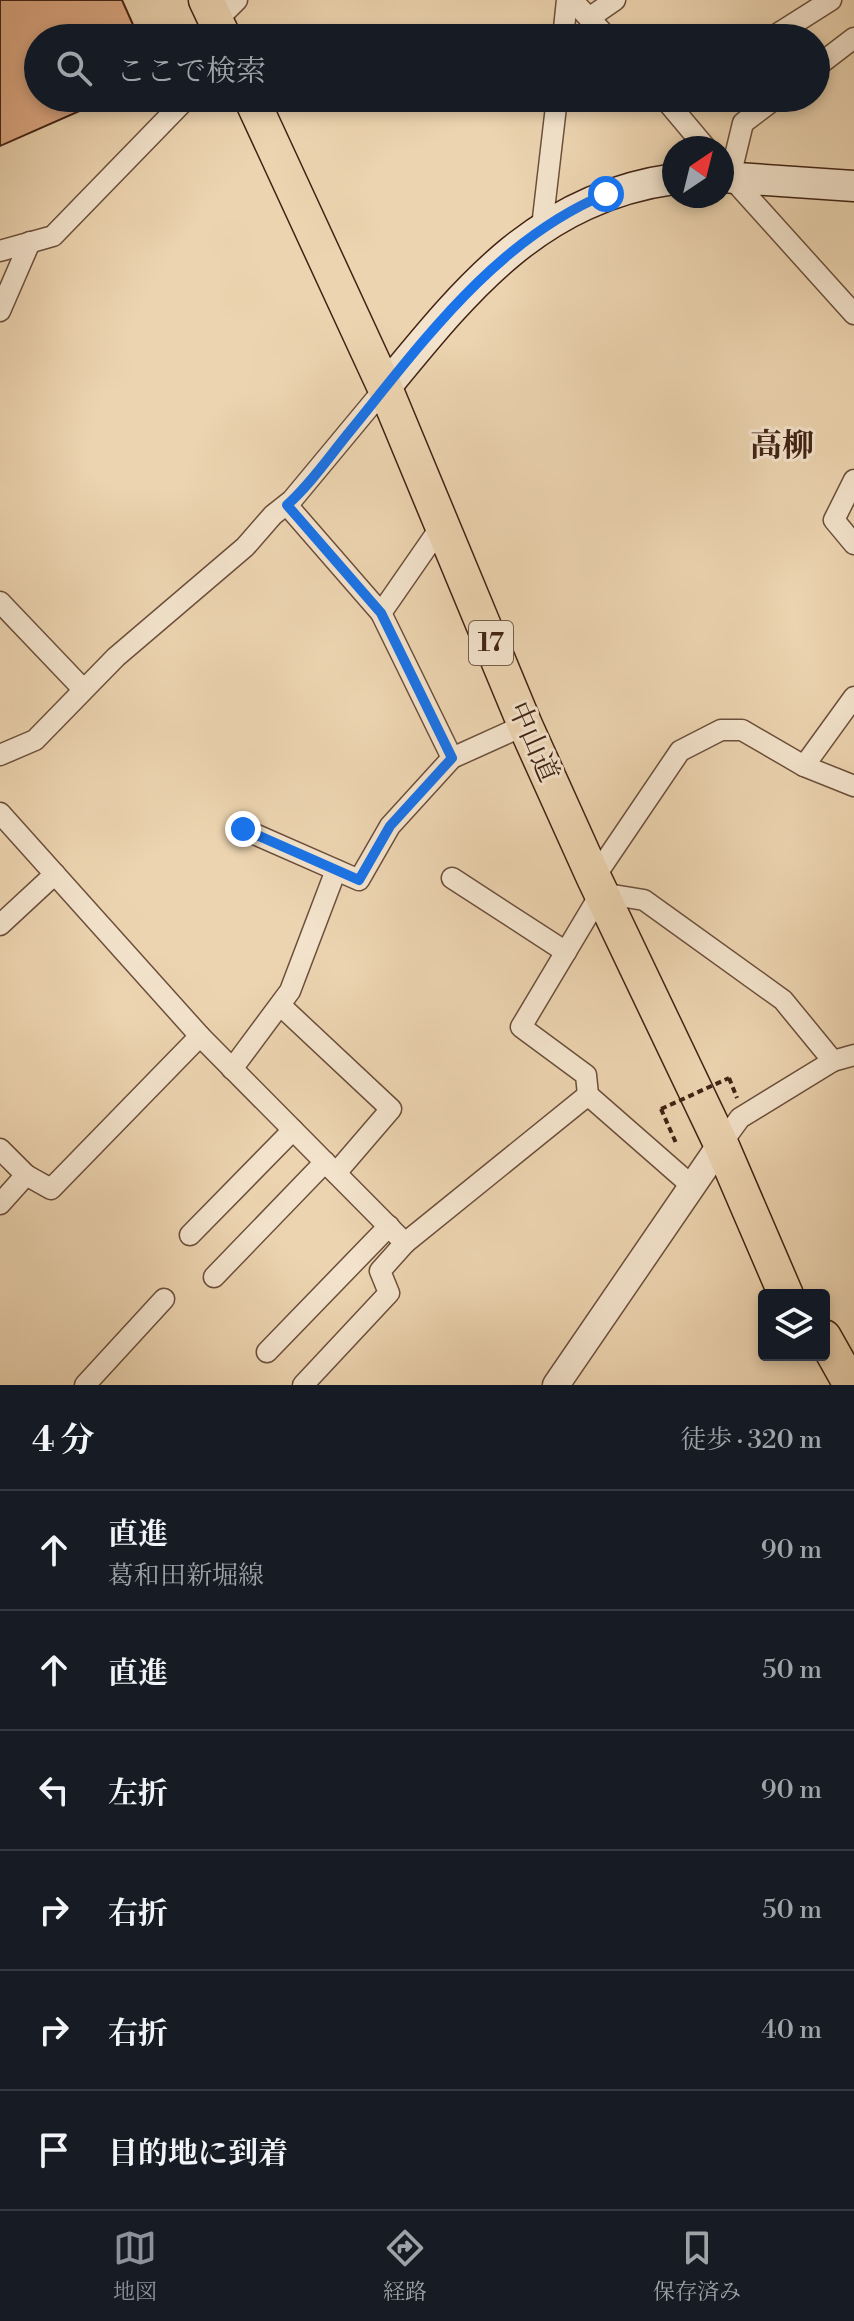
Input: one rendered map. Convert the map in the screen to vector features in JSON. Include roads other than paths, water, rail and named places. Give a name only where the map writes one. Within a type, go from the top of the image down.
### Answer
[{"type":"highway","name":"中山道","points":[[257,112],[385,388],[525,725],[597,886],[721,1144],[783,1289]]},
{"type":"highway","points":[[737,1186],[797,1289]]},
{"type":"highway","points":[[830,1348],[851,1385]]},
{"type":"highway","points":[[816,1361],[826,1385]]},
{"type":"main road","points":[[734,175],[854,186]]},
{"type":"main road","points":[[385,388],[466,294],[542,227],[606,194],[662,181]]},
{"type":"street","points":[[570,0],[595,24]]},
{"type":"street","points":[[566,24],[570,0]]},
{"type":"street","points":[[589,18],[615,0]]},
{"type":"street","points":[[793,24],[831,0]]},
{"type":"street","points":[[830,56],[854,38]]},
{"type":"street","points":[[0,251],[53,236],[173,112]]},
{"type":"street","points":[[542,227],[555,112]]},
{"type":"street","points":[[679,112],[697,136]]},
{"type":"street","points":[[734,148],[743,123],[758,112]]},
{"type":"street","points":[[734,184],[854,314]]},
{"type":"street","points":[[0,311],[30,242]]},
{"type":"street","points":[[3,749],[35,740],[83,689],[147,629],[245,547],[273,515],[287,505],[385,388]]},
{"type":"street","points":[[854,480],[834,520],[854,544]]},
{"type":"street","points":[[287,505],[381,613],[452,758]]},
{"type":"street","points":[[381,613],[442,525]]},
{"type":"street","points":[[0,602],[83,689]]},
{"type":"street","points":[[804,766],[854,697]]},
{"type":"street","points":[[243,829],[359,880],[390,826],[452,758],[525,725]]},
{"type":"street","points":[[692,1186],[588,1095],[586,1075],[521,1027],[566,952],[597,886],[680,751],[721,730],[742,730],[804,766],[854,786]]},
{"type":"street","points":[[0,813],[200,1036],[405,1243]]},
{"type":"street","points":[[232,1069],[290,991],[336,870]]},
{"type":"street","points":[[0,925],[55,874]]},
{"type":"street","points":[[452,878],[566,952]]},
{"type":"street","points":[[597,886],[644,900],[771,991],[783,1000],[833,1061]]},
{"type":"street","points":[[214,1277],[391,1109],[280,1005]]},
{"type":"street","points":[[0,1149],[26,1175],[51,1189],[200,1036]]},
{"type":"street","points":[[556,1385],[740,1118],[833,1061],[854,1055]]},
{"type":"street","points":[[303,1385],[389,1293],[380,1271],[405,1243],[588,1095]]},
{"type":"street","points":[[190,1235],[293,1130]]},
{"type":"street","points":[[0,1204],[26,1175]]},
{"type":"street","points":[[267,1352],[389,1226]]},
{"type":"street","points":[[85,1385],[164,1299]]},
{"type":"district","name":"高柳","points":[[782,446]]}]
